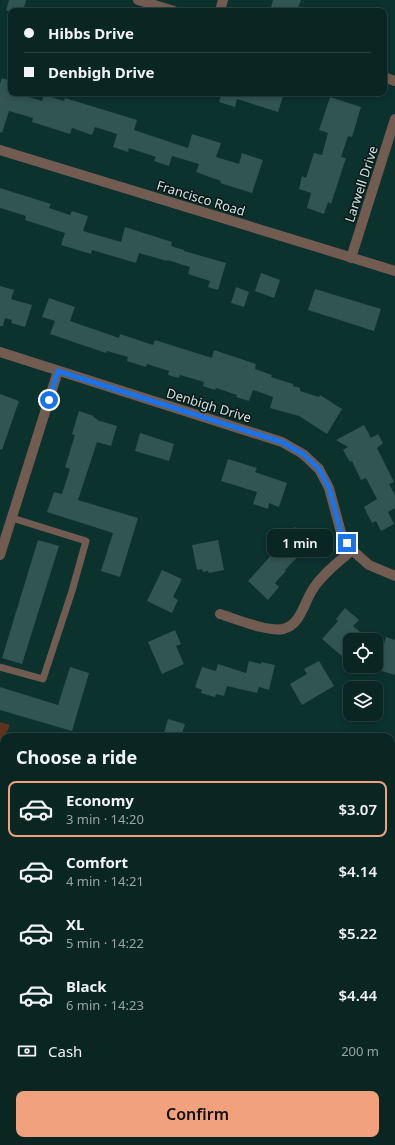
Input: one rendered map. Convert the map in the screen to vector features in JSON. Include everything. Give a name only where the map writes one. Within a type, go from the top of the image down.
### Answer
[{"type":"street","points":[[138,0],[164,8]]},
{"type":"street","name":"Larwell Drive","points":[[351,258],[395,119]]},
{"type":"street","name":"Francisco Road","points":[[0,150],[395,272]]},
{"type":"street","name":"Denbigh Drive","points":[[0,352],[282,442],[303,454],[319,469],[329,488],[342,536],[352,550],[369,565],[395,576]]},
{"type":"street","points":[[0,551],[12,518],[58,371]]},
{"type":"street","points":[[220,614],[266,628],[282,629],[290,627],[296,621],[312,589],[323,575],[352,550]]},
{"type":"lane","points":[[0,667],[43,679],[72,591],[86,541],[12,518]]},
{"type":"shaded area","points":[[0,722],[10,725],[7,733],[0,733]]},
{"type":"building","points":[[9,0],[26,0],[24,8],[8,8],[8,11],[6,11]]},
{"type":"building","points":[[273,0],[301,0],[298,8],[271,8]]},
{"type":"building","points":[[2,78],[8,80],[8,96],[25,96],[42,101],[44,96],[64,101],[65,98],[137,120],[134,130],[188,148],[192,134],[221,143],[216,157],[239,164],[242,153],[263,160],[252,193],[220,183],[221,181],[196,172],[199,164],[172,156],[169,166],[154,161],[156,157],[129,148],[128,152],[113,147],[117,134],[95,127],[92,135],[72,128],[70,134],[32,122],[33,118],[9,111],[2,133],[0,132],[0,84]]},
{"type":"building","points":[[221,96],[283,96],[278,112],[237,99],[235,107],[219,102]]},
{"type":"building","points":[[330,97],[361,107],[352,137],[348,136],[341,157],[346,158],[331,204],[328,202],[324,214],[307,208],[311,193],[299,189],[302,176],[306,178],[314,153],[322,155],[328,133],[319,130]]},
{"type":"building","points":[[0,188],[51,204],[49,208],[70,215],[72,211],[88,216],[83,231],[121,242],[125,227],[172,242],[171,246],[184,251],[226,263],[218,290],[208,287],[210,281],[188,274],[190,267],[167,260],[139,253],[136,263],[92,250],[91,254],[61,245],[65,233],[25,220],[26,216],[0,208]]},
{"type":"building","points":[[261,273],[280,280],[274,298],[255,291]]},
{"type":"building","points":[[0,286],[14,290],[11,299],[32,305],[25,327],[11,323],[12,320],[5,318],[3,326],[0,326]]},
{"type":"building","points":[[236,287],[249,292],[244,307],[231,303]]},
{"type":"building","points":[[315,289],[381,309],[374,331],[308,310]]},
{"type":"building","points":[[49,298],[75,307],[70,321],[119,338],[120,334],[153,345],[155,340],[212,358],[214,350],[256,364],[255,369],[272,375],[271,377],[293,384],[293,386],[300,388],[300,391],[319,397],[320,395],[342,409],[327,434],[299,416],[270,408],[273,397],[253,390],[249,401],[216,388],[215,390],[203,386],[204,382],[180,375],[179,378],[168,375],[169,371],[147,364],[146,367],[127,361],[128,357],[107,351],[106,353],[50,334],[55,321],[42,317]]},
{"type":"building","points":[[0,394],[19,401],[2,450],[0,449]]},
{"type":"building","points":[[79,411],[94,416],[93,417],[97,420],[117,426],[111,446],[97,442],[78,500],[138,518],[120,577],[101,571],[113,533],[47,512],[54,492],[62,494],[70,469],[65,467],[75,435],[72,434]]},
{"type":"building","points":[[364,425],[371,438],[378,434],[383,443],[377,448],[394,482],[389,484],[395,495],[395,508],[388,512],[394,524],[381,531],[376,521],[372,523],[364,507],[377,499],[366,478],[361,480],[352,461],[350,462],[343,450],[348,447],[336,440]]},
{"type":"building","points":[[140,433],[174,444],[169,461],[135,451]]},
{"type":"building","points":[[228,459],[257,468],[255,472],[287,483],[279,507],[269,503],[268,509],[253,504],[257,492],[221,481]]},
{"type":"building","points":[[295,527],[312,542],[285,570],[286,571],[275,583],[279,587],[268,600],[248,581],[276,550],[275,548]]},
{"type":"building","points":[[38,540],[59,546],[22,664],[2,658]]},
{"type":"building","points":[[218,540],[224,570],[209,573],[208,571],[203,572],[202,569],[197,570],[192,545]]},
{"type":"building","points":[[162,570],[182,579],[173,597],[178,600],[172,613],[147,601]]},
{"type":"building","points":[[345,608],[359,620],[353,626],[360,632],[359,633],[343,633],[343,657],[322,639],[338,621],[336,619]]},
{"type":"building","points":[[175,630],[181,644],[176,646],[184,664],[162,674],[148,642]]},
{"type":"building","points":[[386,637],[395,640],[395,675],[383,671],[383,646]]},
{"type":"building","points":[[249,661],[275,665],[269,690],[259,687],[257,693],[227,686],[224,696],[216,694],[215,697],[201,693],[202,690],[195,687],[202,667],[216,671],[218,664],[246,673]]},
{"type":"building","points":[[319,661],[334,686],[302,705],[290,684],[307,674],[304,669]]},
{"type":"building","points":[[70,667],[89,673],[72,731],[0,710],[0,687],[58,705]]},
{"type":"building","points":[[168,719],[185,724],[182,733],[164,733]]},
{"type":"route","points":[[49,400],[58,371],[282,442],[303,454],[319,469],[329,488],[342,536],[347,543]]}]
